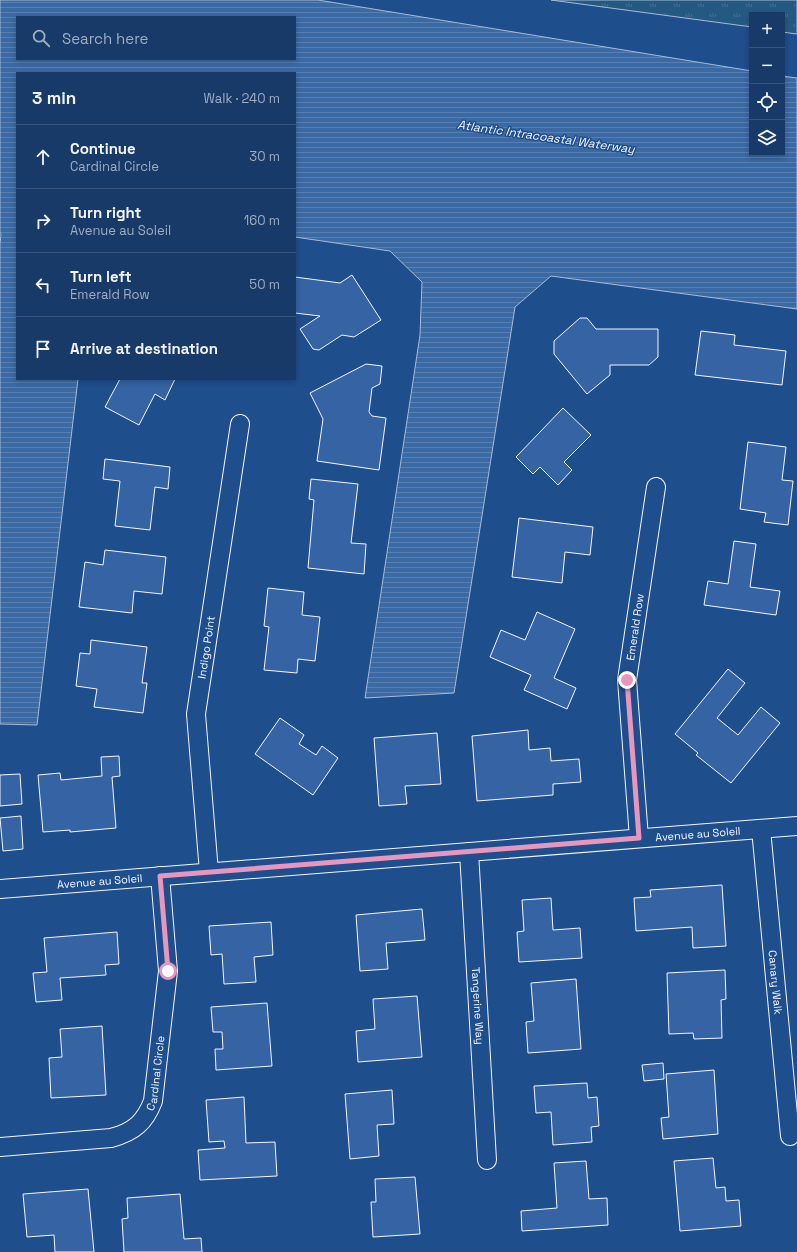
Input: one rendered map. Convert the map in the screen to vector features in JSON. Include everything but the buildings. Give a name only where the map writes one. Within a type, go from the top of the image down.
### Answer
[{"type":"street","name":"Indigo Point","points":[[209,872],[196,714],[240,424]]},
{"type":"street","name":"Emerald Row","points":[[639,838],[627,680],[656,488]]},
{"type":"street","name":"Avenue au Soleil","points":[[0,889],[797,826]]},
{"type":"street","name":"Canary Walk","points":[[761,829],[790,1136]]},
{"type":"street","name":"Tangerine Way","points":[[469,852],[486,1160]]},
{"type":"street","name":"Cardinal Circle","points":[[0,1147],[111,1138],[126,1134],[138,1126],[148,1115],[153,1101],[168,971],[160,876]]},
{"type":"green space","points":[[551,0],[797,0],[797,34],[785,32],[785,12],[749,12],[749,27]]},
{"type":"water","name":"Atlantic Intracoastal Waterway","points":[[0,0],[318,0],[749,71],[749,156],[785,156],[785,76],[797,78],[797,309],[551,276],[515,307],[454,693],[365,698],[420,335],[422,282],[390,251],[296,237],[296,72],[16,72],[16,380],[78,380],[37,725],[0,724]]},
{"type":"route","points":[[168,971],[160,876],[639,838],[627,680]]}]
